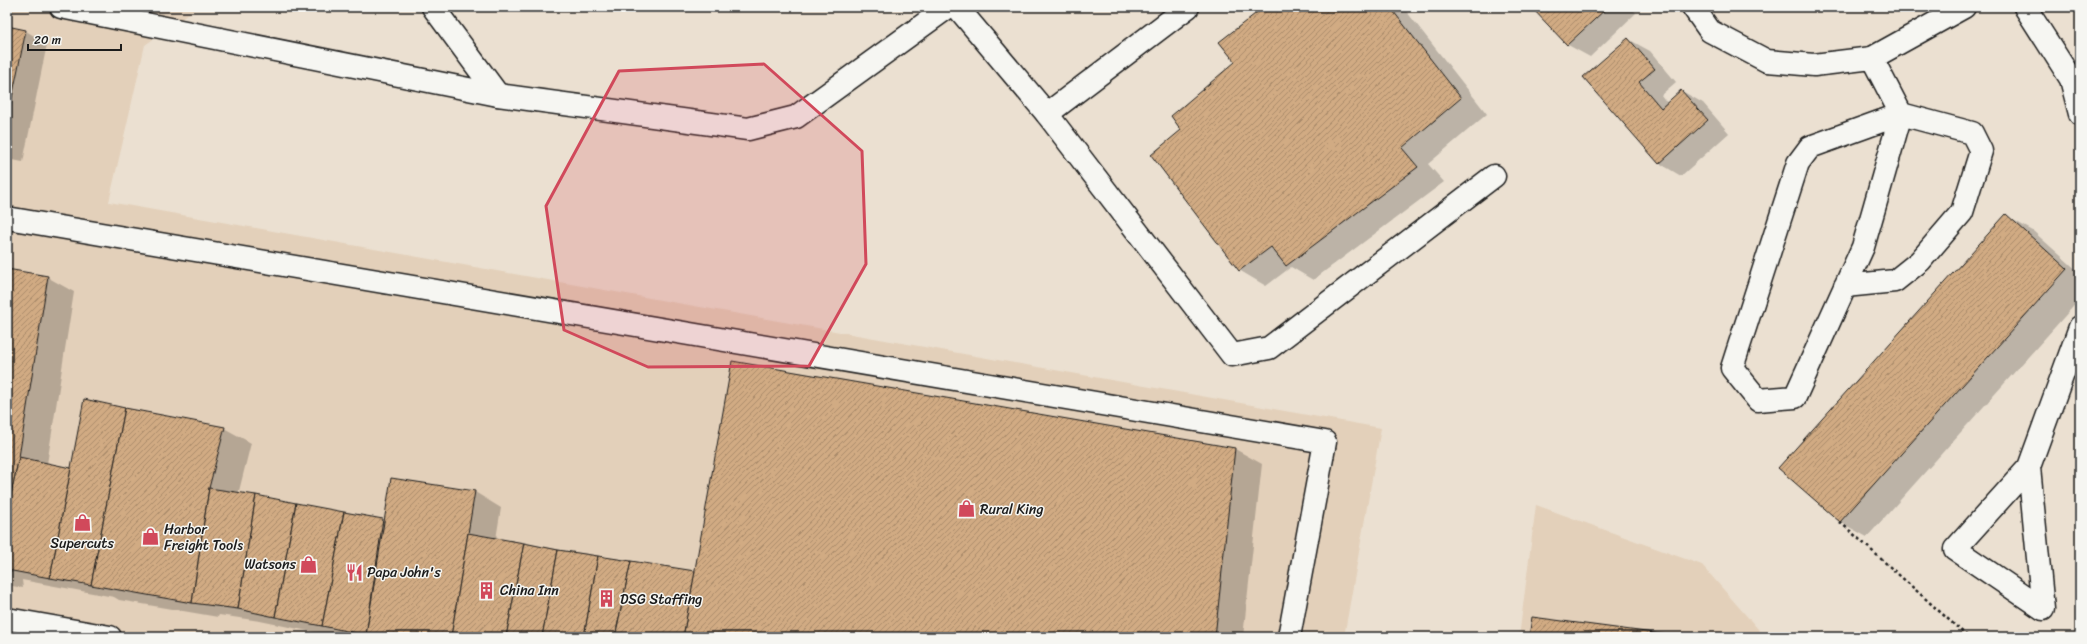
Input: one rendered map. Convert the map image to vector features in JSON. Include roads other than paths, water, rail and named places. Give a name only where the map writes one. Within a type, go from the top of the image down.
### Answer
[{"type":"street","points":[[61,7],[97,10],[498,95],[748,129],[796,117],[948,7]]},
{"type":"street","points":[[433,7],[498,95]]},
{"type":"street","points":[[957,7],[1047,114],[1232,355],[1269,348],[1494,176]]},
{"type":"street","points":[[1047,114],[1188,7]]},
{"type":"street","points":[[1693,7],[1710,31],[1767,61],[1814,65],[1872,58],[1964,7]]},
{"type":"street","points":[[2025,7],[2071,79],[2080,114]]},
{"type":"street","points":[[1845,286],[1895,281],[1920,261],[1962,212],[1981,151],[1972,133],[1901,114],[1810,147],[1798,163],[1732,368],[1758,400],[1795,397],[1845,286],[1863,247],[1901,114],[1872,58]]},
{"type":"street","points":[[7,218],[1325,442],[1289,637]]},
{"type":"street","points":[[2029,467],[2043,609],[1955,549],[2029,467],[2080,327]]},
{"type":"street","points":[[7,619],[110,637]]},
{"type":"place","name":"Rural King","points":[[967,509]]},
{"type":"place","name":"Supercuts","points":[[82,523]]},
{"type":"place","name":"Harbor Freight Tools","points":[[151,537]]},
{"type":"place","name":"Watsons","points":[[309,564]]},
{"type":"place","name":"Papa John's","points":[[354,572]]},
{"type":"place","name":"China Inn","points":[[487,590]]},
{"type":"place","name":"DSG Staffing","points":[[607,599]]}]
